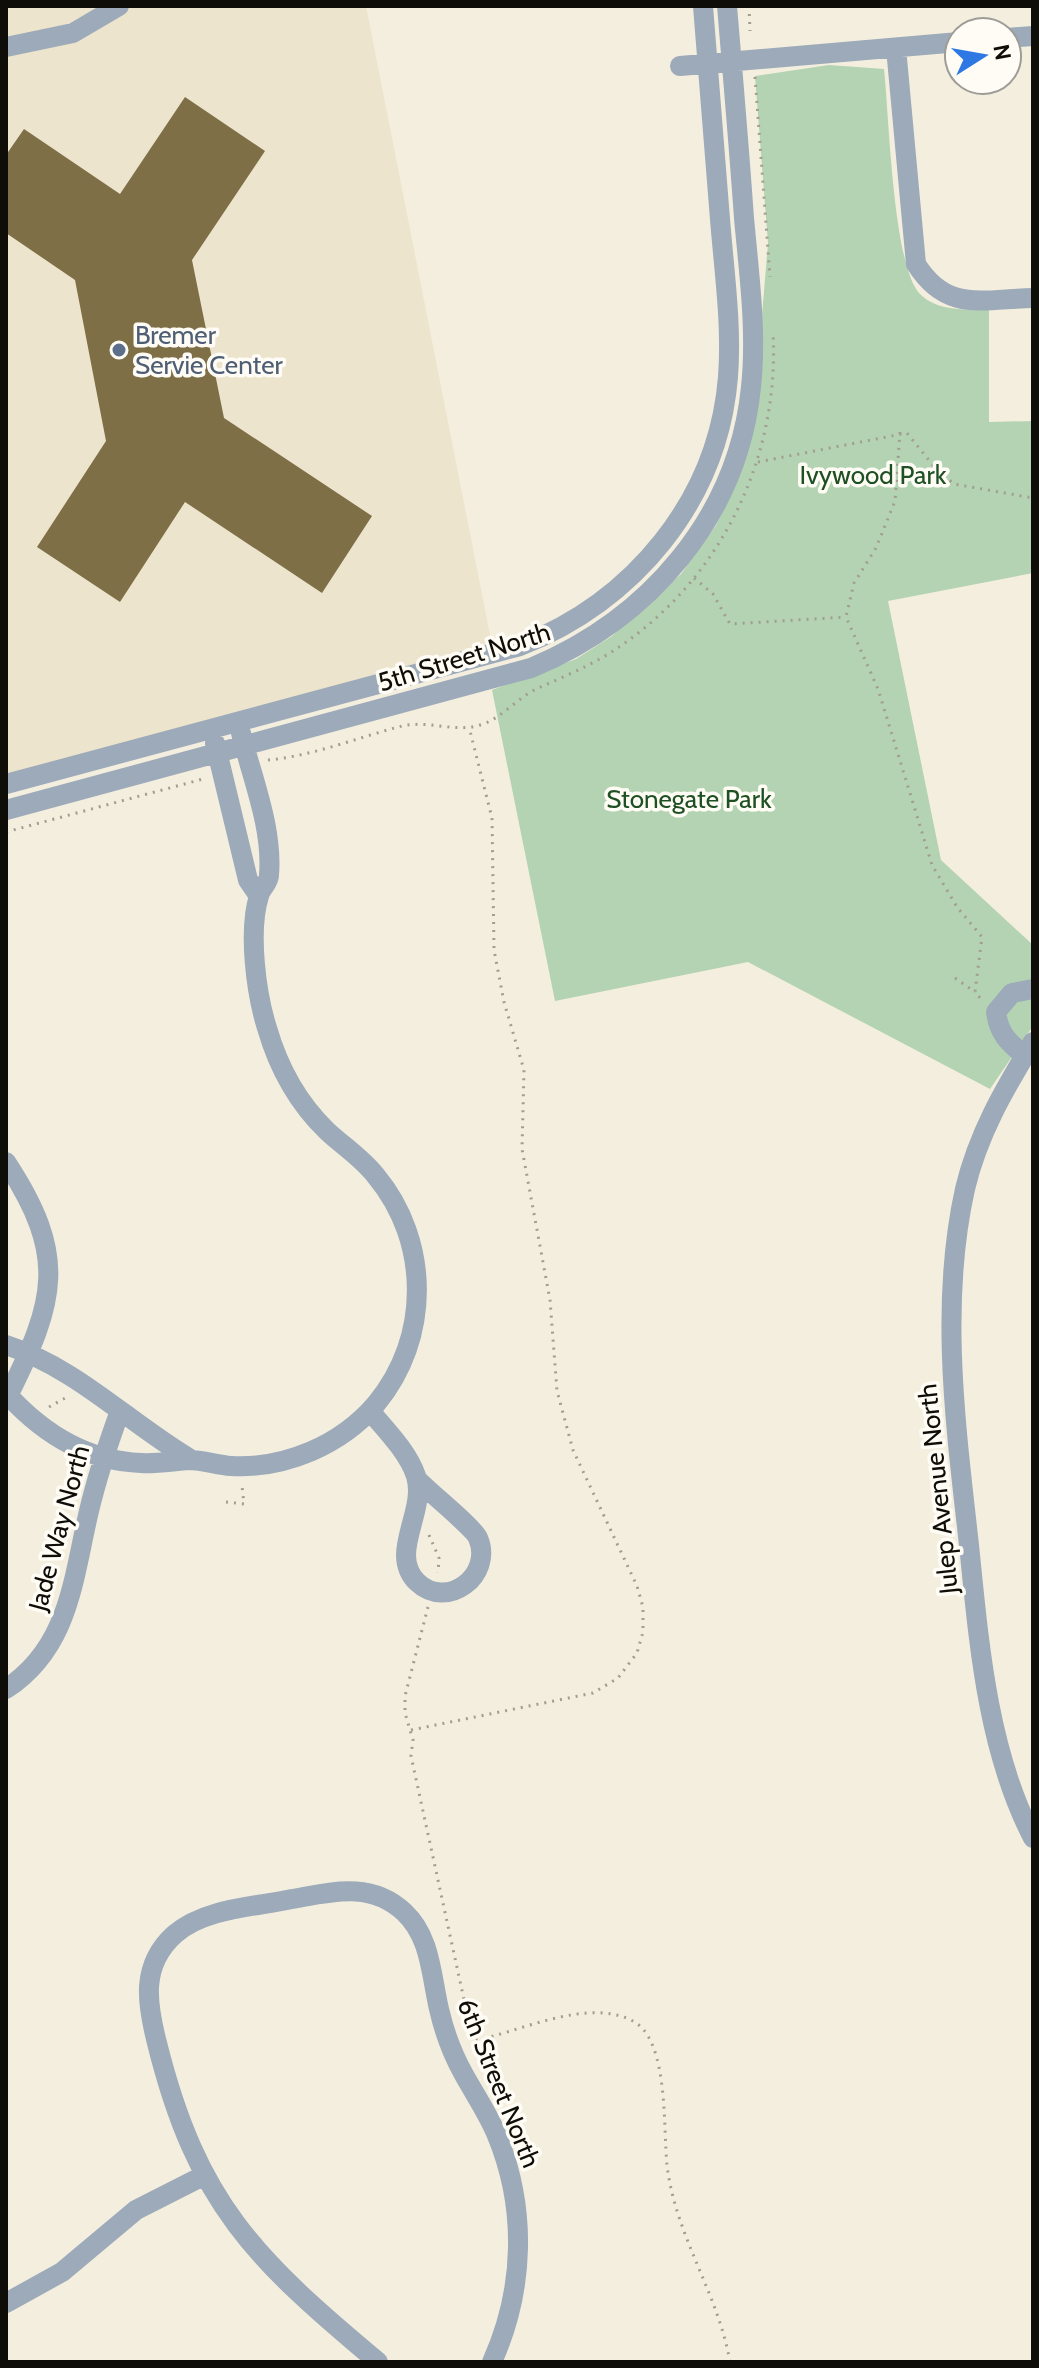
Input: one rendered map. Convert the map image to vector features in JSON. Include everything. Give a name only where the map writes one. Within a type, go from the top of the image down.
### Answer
[{"type":"street","points":[[6,47],[73,33],[119,6]]},
{"type":"street","name":"5th Street North","points":[[6,784],[540,638],[599,605],[637,572],[670,533],[707,465],[723,410],[727,379],[728,320],[703,6]]},
{"type":"street","name":"5th Street North","points":[[6,810],[505,676],[553,659],[595,637],[657,587],[696,538],[738,453],[751,388],[753,323],[727,6]]},
{"type":"street","points":[[680,66],[943,44]]},
{"type":"street","points":[[896,48],[916,264],[928,285],[944,296],[964,300],[1033,298]]},
{"type":"street","points":[[6,1162],[35,1209],[49,1258],[46,1304],[29,1354],[7,1395],[52,1436],[104,1458],[141,1463],[192,1460],[244,1467],[282,1461],[320,1447],[370,1411],[395,1375],[411,1337],[417,1295],[413,1249],[389,1193],[362,1160],[308,1109],[274,1050],[257,978],[259,896],[270,878],[268,851],[238,722]]},
{"type":"street","points":[[211,729],[248,880],[259,896]]},
{"type":"street","points":[[1029,1049],[1009,1044],[998,1028],[996,1012],[1012,993],[1033,989]]},
{"type":"street","name":"Julep Avenue North","points":[[1029,1049],[982,1129],[960,1221],[950,1341],[980,1652],[1002,1761],[1033,1838]]},
{"type":"street","points":[[6,1345],[75,1377],[144,1431],[192,1460]]},
{"type":"street","name":"Jade Way North","points":[[6,1689],[44,1653],[67,1611],[104,1458],[120,1411]]},
{"type":"street","points":[[370,1411],[404,1455],[417,1479],[479,1539],[479,1568],[470,1581],[455,1590],[441,1592],[428,1589],[415,1579],[408,1568],[406,1548],[417,1514],[417,1479]]},
{"type":"street","name":"6th Street North","points":[[203,2176],[168,2089],[149,2008],[149,1978],[156,1958],[174,1935],[190,1924],[214,1915],[348,1889],[387,1899],[412,1919],[425,1944],[449,2041],[495,2131],[514,2195],[519,2234],[516,2284],[492,2362]]},
{"type":"street","points":[[6,2303],[52,2280],[136,2210],[203,2176],[233,2222],[270,2268],[378,2362]]},
{"type":"path","points":[[755,76],[771,283]]},
{"type":"path","points":[[261,760],[279,759],[413,724],[469,727],[486,723],[521,697],[622,645],[666,608],[694,578],[737,513],[758,462],[773,387],[773,327]]},
{"type":"path","points":[[758,462],[900,432],[913,436],[936,469],[954,484],[1033,498]]},
{"type":"path","points":[[900,432],[895,501],[876,548],[854,583],[846,617],[878,689],[932,865],[957,907],[982,937],[975,992]]},
{"type":"path","points":[[694,578],[713,594],[730,624],[846,617]]},
{"type":"path","points":[[411,1730],[537,1707],[598,1691],[618,1678],[633,1659],[644,1623],[637,1586],[577,1462],[557,1391],[550,1300],[522,1149],[525,1078],[504,1002],[494,950],[494,827],[484,773],[469,727]]},
{"type":"path","points":[[6,832],[207,778]]},
{"type":"path","points":[[955,978],[996,1012]]},
{"type":"path","points":[[44,1411],[73,1393]]},
{"type":"path","points":[[226,1502],[239,1506],[245,1503],[241,1478]]},
{"type":"path","points":[[424,1524],[440,1562],[436,1581]]},
{"type":"path","points":[[430,1600],[405,1696],[405,1713],[411,1730],[411,1756],[473,2041],[593,2014],[629,2019],[645,2030],[658,2061],[666,2163],[674,2206],[718,2317],[730,2362]]},
{"type":"shaded area","points":[[6,6],[366,6],[492,645],[6,775]]},
{"type":"green space","points":[[829,65],[884,69],[898,221],[910,277],[919,293],[934,304],[989,310],[989,422],[1033,421],[1033,573],[888,601],[941,860],[1033,945],[1033,1026],[990,1089],[748,962],[555,1001],[492,690],[576,659],[612,636],[681,574],[716,525],[732,492],[752,436],[768,243],[755,76]]},
{"type":"building","points":[[185,97],[265,151],[192,260],[224,418],[372,516],[322,593],[185,502],[120,602],[37,547],[106,441],[75,280],[6,233],[6,155],[24,129],[120,194]]},
{"type":"place","name":"Bremer Servie Center","points":[[119,350]]},
{"type":"park label","name":"Ivywood Park","points":[[873,475]]},
{"type":"park label","name":"Stonegate Park","points":[[689,799]]}]
